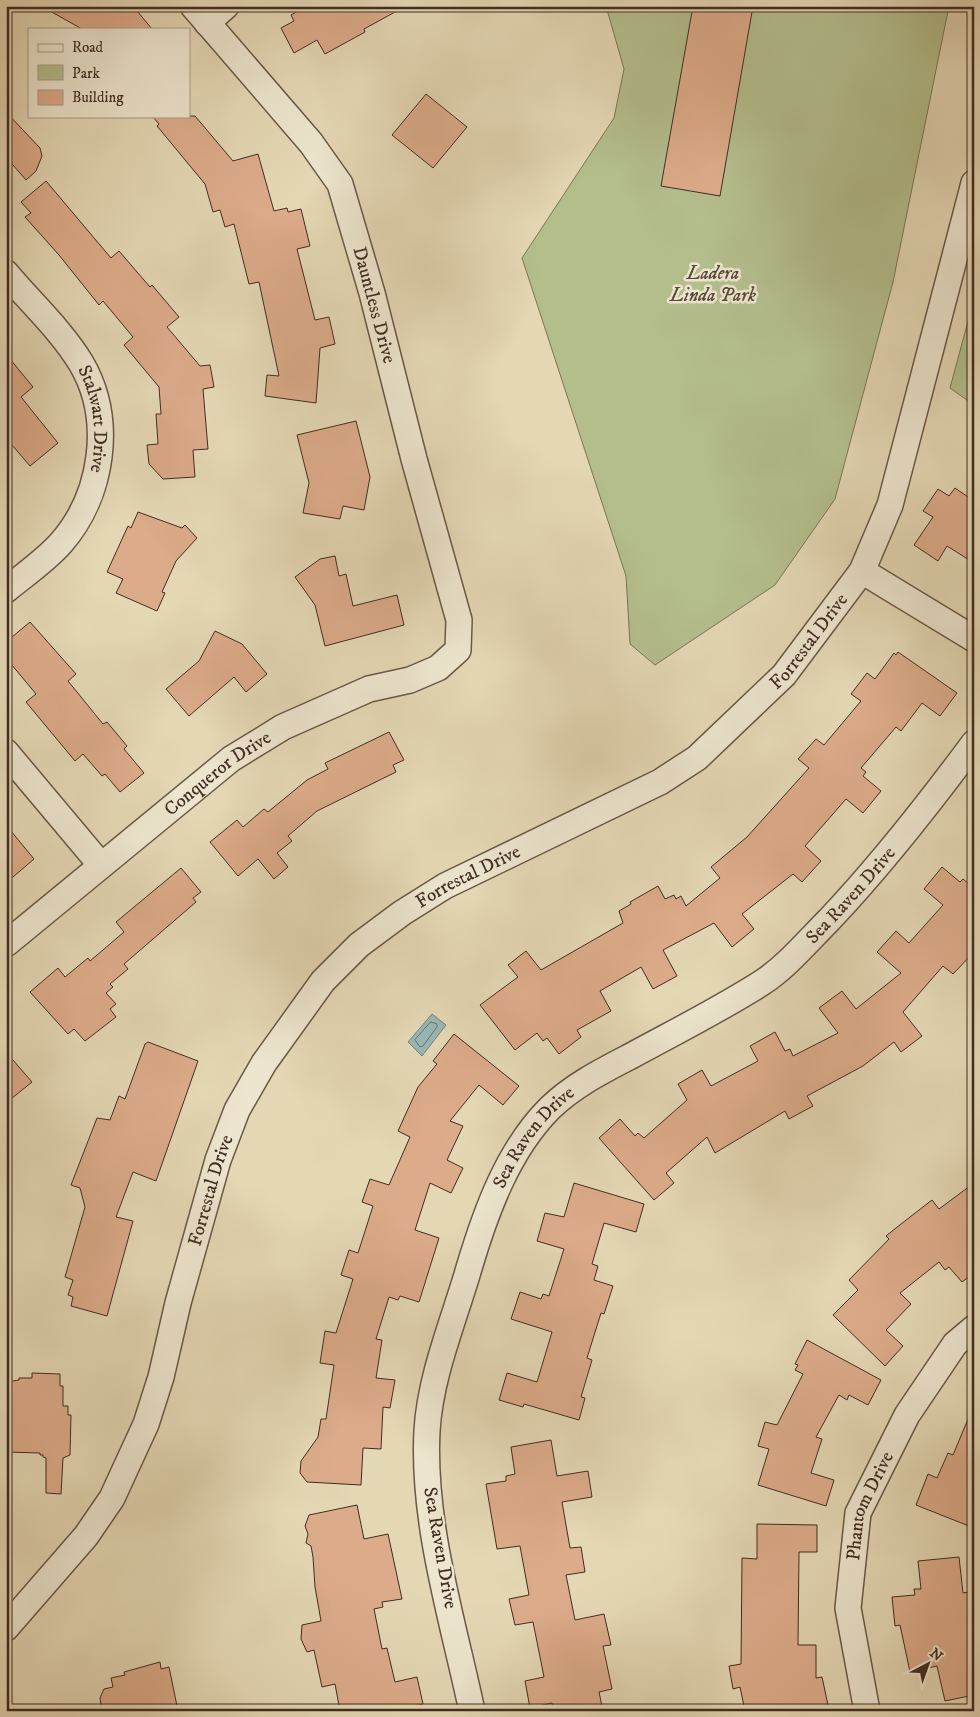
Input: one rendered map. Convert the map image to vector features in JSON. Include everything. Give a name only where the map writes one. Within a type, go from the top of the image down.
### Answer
[{"type":"street","points":[[200,15],[226,6]]},
{"type":"street","name":"Dauntless Drive","points":[[200,15],[311,143],[340,184],[372,293],[414,459],[459,620],[458,650]]},
{"type":"street","name":"Forrestal Drive","points":[[6,1628],[86,1536],[112,1498],[149,1415],[161,1377],[178,1303],[218,1160],[237,1110],[264,1063],[323,981],[359,945],[402,912],[445,886],[660,782],[697,758],[784,675],[862,571],[890,506],[974,183]]},
{"type":"street","name":"Stalwart Drive","points":[[6,273],[60,333],[82,364],[97,397],[100,435],[97,472],[85,506],[61,543],[6,590]]},
{"type":"street","points":[[862,571],[974,639]]},
{"type":"street","name":"Conqueror Drive","points":[[6,944],[100,864],[238,754],[283,727],[369,689],[410,680],[438,668],[458,650]]},
{"type":"street","name":"Sea Raven Drive","points":[[472,1711],[431,1522],[427,1474],[427,1429],[436,1382],[479,1234],[506,1170],[523,1142],[550,1109],[579,1084],[728,1003],[766,979],[802,948],[872,875],[922,813],[974,742]]},
{"type":"street","points":[[6,752],[100,864]]},
{"type":"street","name":"Phantom Drive","points":[[867,1711],[848,1608],[858,1513],[907,1415],[956,1344],[974,1328]]},
{"type":"green space","name":"Ladera Linda Park","points":[[606,6],[949,6],[893,282],[835,499],[775,585],[655,665],[630,644],[626,576],[522,258],[614,118],[624,69]]},
{"type":"green space","points":[[974,299],[974,405],[950,388]]},
{"type":"water","points":[[432,1014],[446,1025],[422,1056],[408,1042]]},
{"type":"building","points":[[41,6],[133,6],[151,28],[80,28]]},
{"type":"building","points":[[307,6],[406,6],[364,29],[365,32],[325,54],[317,40],[294,53],[281,28],[294,21],[291,15]]},
{"type":"building","points":[[693,6],[753,6],[720,196],[661,186]]},
{"type":"building","points":[[426,94],[467,127],[433,168],[392,135]]},
{"type":"building","points":[[6,112],[40,148],[42,156],[36,171],[26,180],[6,157]]},
{"type":"building","points":[[190,116],[195,116],[233,161],[258,154],[274,211],[287,208],[288,212],[301,209],[310,246],[297,249],[315,320],[329,317],[335,344],[320,348],[316,403],[265,396],[267,375],[279,376],[259,282],[249,284],[234,224],[225,227],[220,210],[213,212],[205,184],[157,126],[159,124],[154,118],[190,118]]},
{"type":"building","points":[[46,181],[111,258],[119,251],[150,287],[152,285],[179,317],[167,327],[200,366],[210,365],[214,387],[203,389],[208,449],[193,450],[195,477],[163,479],[149,464],[147,445],[158,444],[156,414],[161,414],[159,387],[124,345],[133,337],[103,301],[99,305],[59,255],[25,217],[31,213],[21,202]]},
{"type":"building","points":[[6,354],[33,387],[21,397],[58,443],[30,466],[6,438]]},
{"type":"building","points":[[356,421],[370,477],[364,510],[343,506],[340,519],[303,513],[309,483],[297,435]]},
{"type":"building","points":[[955,488],[974,501],[974,563],[947,546],[938,561],[914,545],[933,517],[923,511],[938,489],[949,496]]},
{"type":"building","points":[[138,512],[182,528],[185,525],[197,538],[176,561],[162,592],[165,593],[157,611],[116,593],[123,579],[107,572],[128,526],[131,528]]},
{"type":"building","points":[[335,556],[339,576],[346,574],[353,606],[397,595],[404,625],[325,646],[315,605],[295,577],[320,559]]},
{"type":"building","points":[[30,622],[76,674],[68,681],[103,724],[107,722],[127,746],[124,749],[144,773],[120,792],[105,774],[102,776],[83,754],[75,761],[26,702],[36,694],[6,658],[6,642]]},
{"type":"building","points":[[215,631],[242,644],[267,674],[246,692],[234,677],[189,716],[166,689],[199,661]]},
{"type":"building","points":[[898,652],[957,693],[940,716],[922,703],[901,731],[896,727],[861,768],[866,772],[863,776],[881,791],[863,813],[846,799],[805,846],[821,861],[802,882],[793,874],[742,914],[754,929],[732,947],[714,923],[663,950],[677,976],[653,989],[641,967],[600,991],[611,1011],[577,1030],[581,1037],[559,1054],[547,1038],[543,1041],[537,1033],[515,1050],[480,1005],[518,977],[508,965],[526,951],[541,970],[623,923],[619,911],[631,904],[630,902],[658,886],[665,899],[674,895],[676,899],[681,896],[686,906],[720,878],[711,867],[747,837],[809,768],[798,759],[816,739],[824,745],[861,701],[851,694],[867,673],[875,679],[894,653],[896,655]]},
{"type":"building","points":[[389,732],[404,760],[393,765],[396,772],[317,811],[288,836],[292,841],[277,853],[288,867],[274,879],[258,859],[238,876],[210,842],[237,820],[243,827],[264,809],[268,812],[307,780],[328,769],[325,763]]},
{"type":"building","points":[[6,825],[34,859],[6,883]]},
{"type":"building","points":[[942,867],[960,882],[963,879],[974,888],[974,952],[953,974],[943,966],[903,1012],[922,1036],[901,1052],[894,1042],[863,1066],[807,1096],[813,1106],[789,1119],[785,1111],[715,1153],[707,1137],[666,1173],[674,1183],[654,1200],[599,1138],[620,1119],[635,1136],[638,1133],[644,1138],[687,1100],[678,1084],[702,1070],[711,1086],[758,1061],[750,1046],[775,1032],[785,1051],[790,1049],[793,1056],[838,1033],[819,1008],[842,991],[856,1009],[901,973],[877,952],[896,931],[909,943],[943,905],[924,889]]},
{"type":"building","points":[[181,868],[201,892],[193,898],[196,902],[124,964],[128,969],[110,984],[113,987],[106,993],[116,1004],[110,1009],[116,1017],[85,1041],[74,1029],[68,1034],[30,992],[58,968],[65,977],[88,958],[90,961],[124,932],[116,922]]},
{"type":"building","points":[[454,1034],[519,1086],[503,1105],[479,1085],[450,1121],[463,1126],[447,1160],[463,1168],[451,1193],[430,1183],[415,1230],[439,1238],[419,1302],[400,1296],[398,1300],[389,1297],[376,1339],[382,1340],[376,1378],[395,1380],[390,1408],[383,1407],[381,1449],[363,1448],[361,1485],[307,1482],[300,1473],[301,1461],[318,1437],[321,1419],[326,1419],[334,1365],[320,1363],[325,1331],[336,1333],[353,1279],[341,1275],[349,1250],[358,1253],[373,1206],[362,1202],[370,1179],[389,1185],[410,1137],[398,1131],[418,1087],[437,1064],[433,1061]]},
{"type":"building","points":[[148,1042],[198,1061],[156,1181],[133,1172],[116,1217],[133,1221],[107,1316],[71,1306],[73,1297],[68,1295],[73,1280],[65,1277],[85,1207],[80,1188],[71,1185],[97,1118],[110,1120],[119,1096],[125,1099],[145,1044]]},
{"type":"building","points":[[6,1052],[32,1082],[6,1103]]},
{"type":"building","points":[[574,1183],[644,1204],[636,1232],[604,1223],[592,1264],[598,1266],[594,1280],[613,1286],[604,1314],[601,1313],[587,1358],[592,1360],[581,1397],[585,1398],[579,1420],[524,1404],[523,1407],[499,1400],[507,1373],[537,1382],[552,1332],[511,1319],[520,1292],[541,1299],[543,1294],[549,1296],[564,1249],[537,1241],[545,1213],[564,1217]]},
{"type":"building","points":[[974,1183],[974,1273],[962,1282],[949,1267],[945,1270],[939,1262],[900,1293],[911,1304],[886,1330],[903,1346],[885,1366],[833,1315],[858,1290],[849,1280],[889,1239],[886,1236],[901,1224],[932,1200],[939,1209]]},
{"type":"building","points":[[807,1340],[881,1380],[868,1405],[849,1395],[847,1400],[839,1395],[816,1437],[822,1439],[811,1473],[834,1480],[826,1506],[758,1485],[769,1449],[758,1446],[765,1422],[777,1425],[803,1374],[795,1370],[798,1365],[795,1364]]},
{"type":"building","points":[[32,1373],[60,1374],[60,1386],[63,1386],[63,1406],[68,1406],[68,1415],[71,1415],[70,1455],[63,1458],[61,1494],[46,1493],[46,1458],[43,1455],[40,1455],[40,1453],[6,1452],[6,1382],[19,1380],[19,1378],[32,1378]]},
{"type":"building","points":[[973,1407],[974,1528],[916,1505],[928,1474],[937,1478],[948,1453],[953,1455]]},
{"type":"building","points":[[551,1440],[557,1476],[588,1471],[592,1497],[562,1502],[570,1548],[581,1547],[585,1572],[566,1575],[575,1620],[604,1614],[611,1645],[603,1646],[612,1689],[599,1692],[603,1711],[560,1711],[559,1707],[553,1708],[552,1703],[530,1708],[525,1681],[544,1677],[533,1622],[515,1625],[509,1599],[529,1595],[520,1546],[497,1549],[486,1484],[506,1481],[506,1476],[515,1474],[511,1447]]},
{"type":"building","points":[[357,1505],[364,1539],[388,1534],[402,1599],[382,1602],[383,1607],[374,1609],[382,1649],[387,1648],[395,1682],[417,1677],[423,1704],[393,1711],[340,1711],[335,1684],[322,1687],[314,1650],[307,1652],[301,1639],[302,1625],[321,1621],[311,1546],[306,1543],[308,1534],[305,1526],[309,1515]]},
{"type":"building","points":[[757,1524],[817,1525],[817,1552],[799,1552],[798,1645],[816,1645],[816,1678],[822,1677],[828,1705],[798,1711],[745,1711],[740,1687],[733,1689],[729,1666],[741,1664],[742,1558],[757,1559]]},
{"type":"building","points":[[959,1557],[963,1593],[974,1591],[974,1695],[945,1701],[937,1666],[910,1672],[900,1625],[895,1626],[892,1597],[915,1595],[914,1589],[921,1589],[918,1561]]},
{"type":"building","points":[[160,1662],[161,1669],[169,1667],[178,1711],[105,1711],[101,1705],[100,1698],[104,1689],[113,1687],[111,1678],[125,1675],[124,1672]]}]
